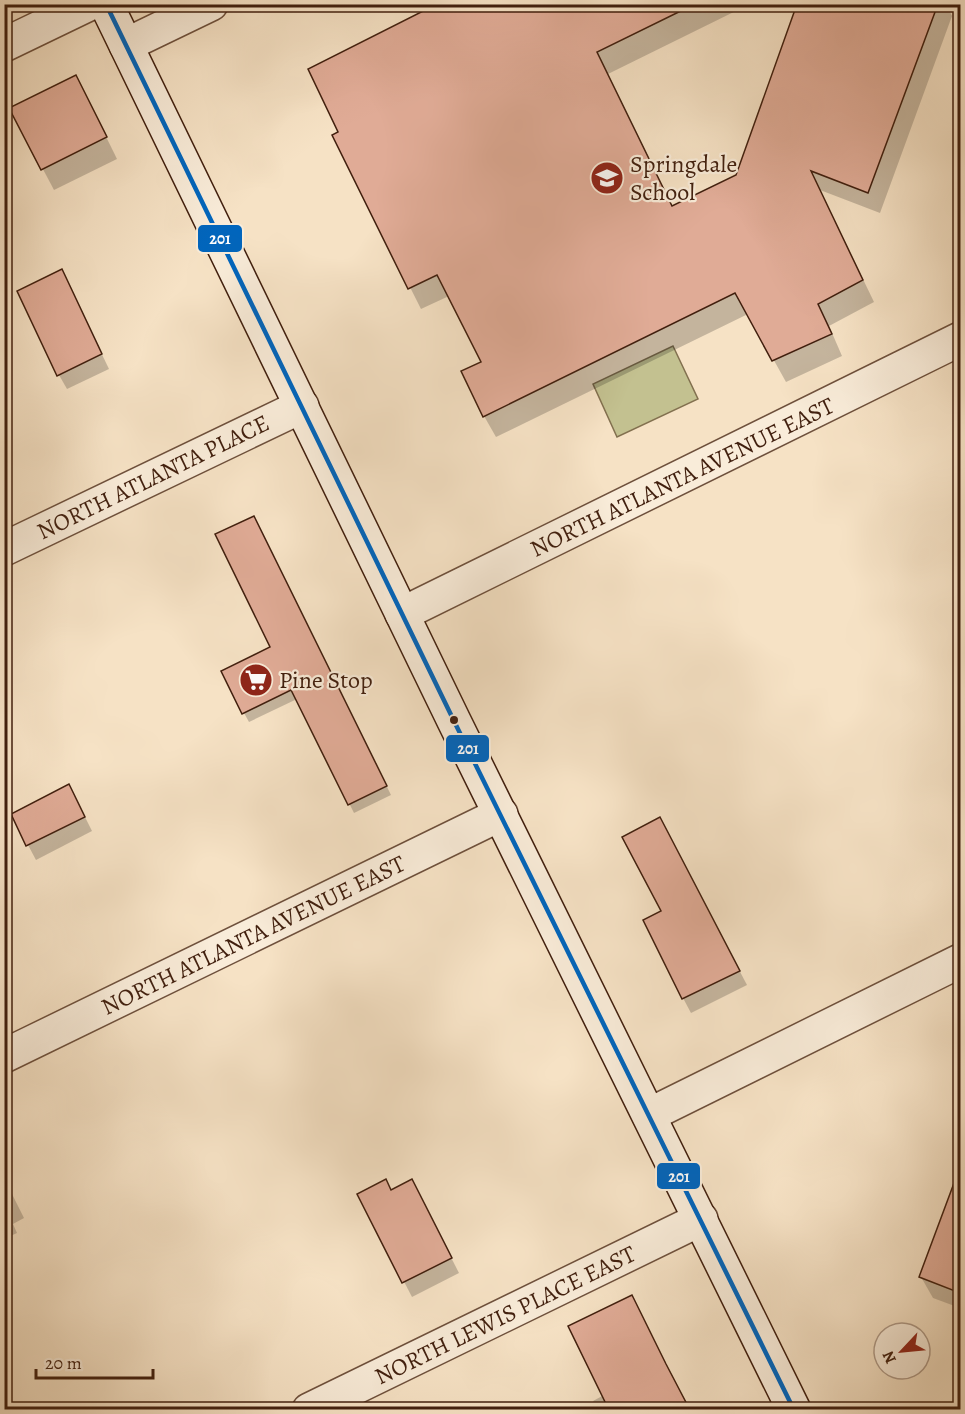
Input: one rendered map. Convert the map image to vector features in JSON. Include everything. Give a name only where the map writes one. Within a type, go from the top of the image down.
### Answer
[{"type":"street","points":[[4,45],[89,4]]},
{"type":"street","points":[[106,4],[402,614],[794,1410]]},
{"type":"street","points":[[126,45],[211,4]]},
{"type":"street","name":"NORTH ATLANTA AVENUE EAST","points":[[402,614],[960,339]]},
{"type":"street","name":"NORTH ATLANTA PLACE","points":[[4,549],[302,406]]},
{"type":"street","name":"NORTH ATLANTA AVENUE EAST","points":[[4,1056],[501,814]]},
{"type":"street","points":[[649,1115],[960,961]]},
{"type":"street","name":"NORTH LEWIS PLACE EAST","points":[[309,1410],[701,1219]]},
{"type":"shaded area","points":[[673,346],[698,399],[617,437],[593,384]]},
{"type":"building","points":[[437,4],[695,4],[597,52],[672,206],[736,175],[797,4],[938,4],[868,193],[811,171],[863,280],[818,304],[832,334],[772,361],[735,293],[483,417],[461,371],[481,362],[437,275],[408,289],[332,135],[338,132],[308,69]]},
{"type":"building","points":[[76,75],[107,137],[41,170],[9,108]]},
{"type":"building","points":[[62,269],[102,354],[57,376],[17,291]]},
{"type":"building","name":"Pine Stop","points":[[254,516],[387,786],[348,805],[291,690],[242,714],[221,671],[270,647],[215,534]]},
{"type":"building","points":[[69,784],[85,817],[26,846],[11,814]]},
{"type":"building","points":[[660,817],[740,971],[682,999],[643,920],[661,911],[622,837]]},
{"type":"building","points":[[957,1175],[960,1176],[960,1293],[919,1277]]},
{"type":"building","points":[[386,1179],[391,1190],[412,1179],[452,1258],[402,1283],[357,1194]]},
{"type":"building","points":[[632,1295],[690,1410],[609,1410],[568,1326]]},
{"type":"transit line","name":"201","points":[[106,4],[454,721],[794,1410]]},
{"type":"place","name":"Springdale School","points":[[607,178]]},
{"type":"place","name":"Pine Stop","points":[[256,680]]}]
